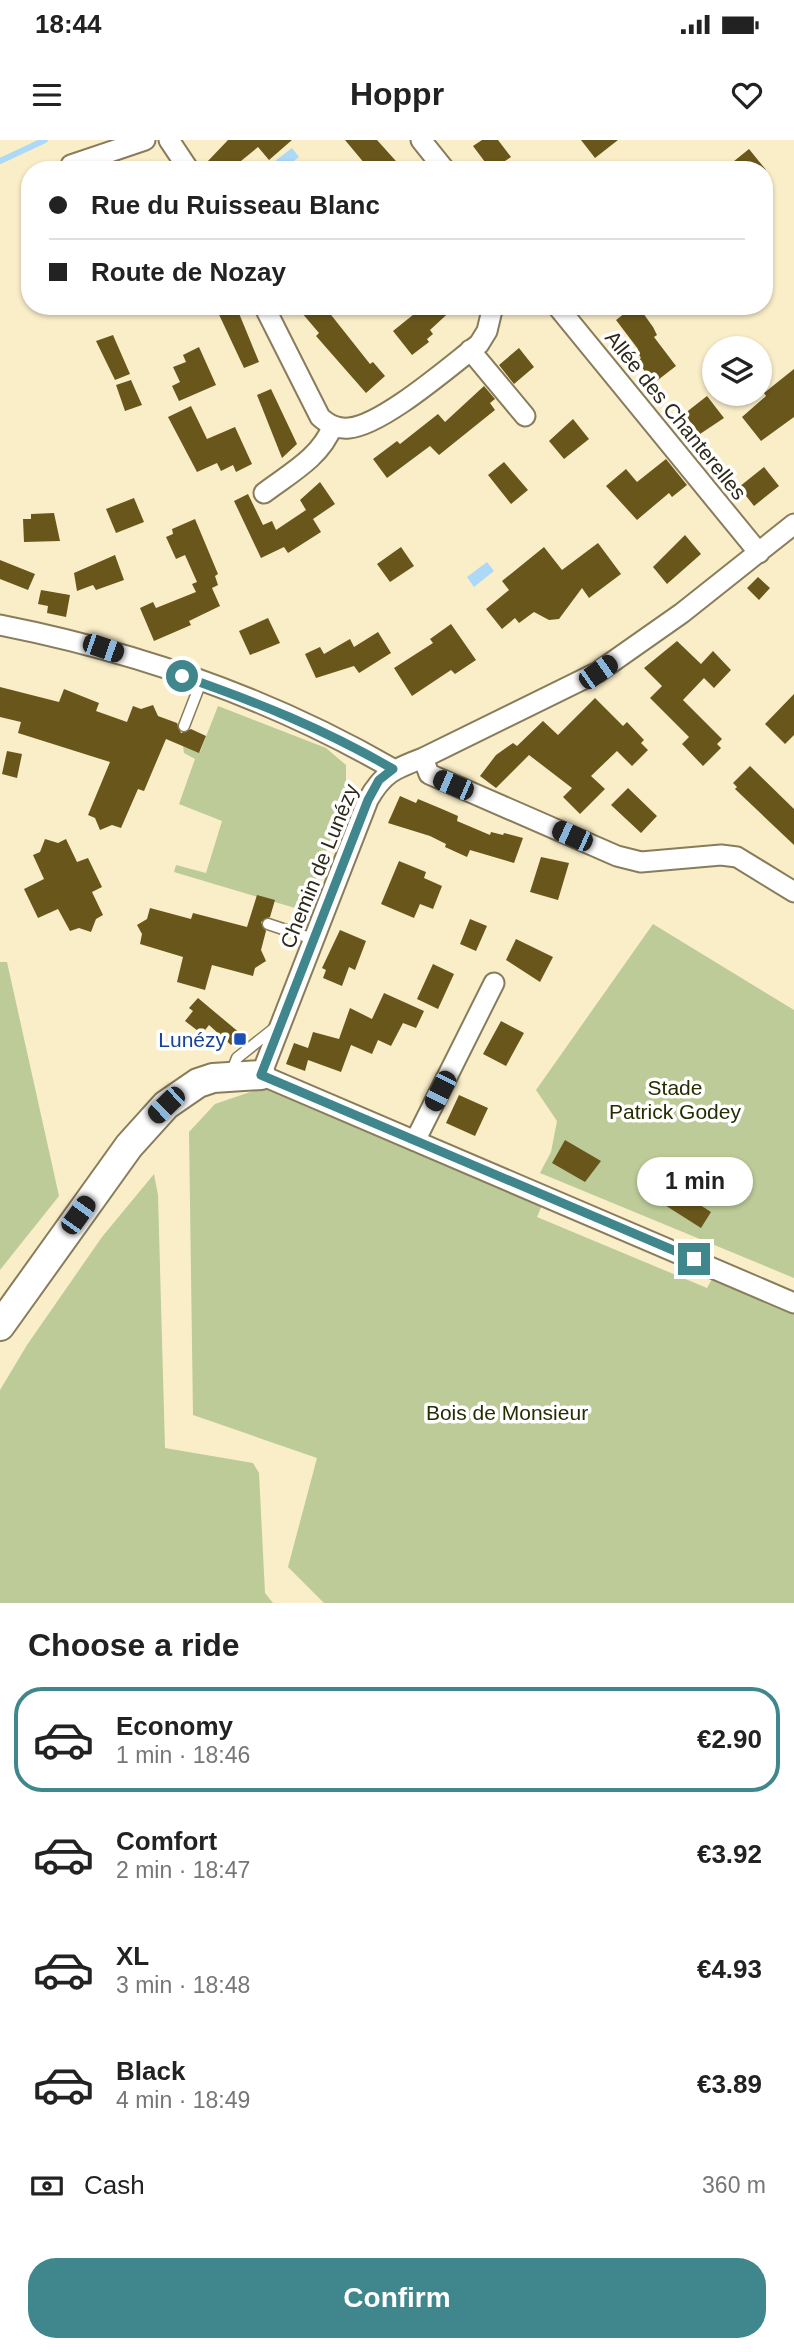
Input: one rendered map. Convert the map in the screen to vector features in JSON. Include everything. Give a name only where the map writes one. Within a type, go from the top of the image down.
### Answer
[{"type":"street","points":[[83,161],[145,140]]},
{"type":"street","points":[[170,140],[183,161]]},
{"type":"street","points":[[421,140],[438,161]]},
{"type":"street","points":[[268,315],[320,417],[332,427],[348,429],[368,424],[480,344],[491,315]]},
{"type":"street","name":"Allée des Chanterelles","points":[[564,315],[759,553]]},
{"type":"street","points":[[470,350],[525,416]]},
{"type":"street","points":[[264,493],[318,451],[327,440],[332,427]]},
{"type":"street","name":"Chemin de Lunézy","points":[[249,1075],[280,1025],[368,800],[379,780],[393,769],[422,758],[598,672],[682,613],[794,524]]},
{"type":"street","points":[[0,625],[82,641],[201,682],[335,735],[393,769]]},
{"type":"street","points":[[422,758],[429,774],[617,856],[641,862],[721,855],[737,857],[794,892]]},
{"type":"street","points":[[415,1141],[494,983]]},
{"type":"street","points":[[0,1326],[148,1122],[166,1105],[198,1083],[249,1075],[415,1141],[794,1303]]},
{"type":"lane","points":[[184,726],[201,682]]},
{"type":"lane","points":[[268,924],[313,939]]},
{"type":"lane","points":[[249,1075],[237,1058],[280,1025]]},
{"type":"green space","points":[[218,706],[326,748],[346,765],[346,795],[305,911],[174,872],[176,865],[206,873],[222,821],[179,804],[195,759],[184,753],[183,746],[200,752]]},
{"type":"green space","name":"Stade Patrick Godey","points":[[653,924],[794,1010],[794,1278],[540,1173],[551,1152],[557,1121],[536,1090]]},
{"type":"green space","points":[[0,962],[7,962],[59,1196],[0,1270]]},
{"type":"green space","name":"Bois de Monsieur","points":[[268,1086],[542,1205],[537,1217],[707,1288],[713,1277],[794,1314],[794,1603],[324,1603],[288,1567],[317,1458],[193,1415],[189,1132],[215,1104]]},
{"type":"green space","points":[[154,1174],[158,1195],[165,1448],[253,1463],[259,1473],[265,1593],[273,1603],[0,1603],[0,1390],[27,1345],[102,1237]]},
{"type":"water","points":[[292,148],[299,157],[294,161],[275,161]]},
{"type":"water","points":[[487,562],[494,571],[474,587],[467,577]]},
{"type":"building","points":[[228,140],[292,140],[269,160],[258,147],[241,161],[208,161]]},
{"type":"building","points":[[345,140],[377,140],[396,161],[362,161]]},
{"type":"building","points":[[482,140],[498,140],[511,157],[505,161],[484,161],[473,146]]},
{"type":"building","points":[[581,140],[618,140],[595,158]]},
{"type":"building","points":[[749,149],[759,161],[734,161]]},
{"type":"building","points":[[219,315],[240,315],[259,362],[244,368]]},
{"type":"building","points":[[304,315],[331,315],[370,364],[373,362],[385,376],[366,393],[316,336],[319,333]]},
{"type":"building","points":[[413,315],[446,315],[430,330],[433,334],[427,339],[429,342],[412,355],[393,331]]},
{"type":"building","points":[[622,315],[644,315],[657,335],[654,337],[676,366],[654,383],[637,361],[641,358],[636,351],[638,349],[616,320]]},
{"type":"building","points":[[113,335],[130,374],[115,380],[96,341]]},
{"type":"building","points":[[199,347],[216,385],[179,401],[172,386],[180,382],[173,367],[186,362],[183,355]]},
{"type":"building","points":[[519,348],[534,367],[514,384],[499,365]]},
{"type":"building","points":[[794,369],[794,417],[761,441],[742,417],[755,406],[772,406],[772,387]]},
{"type":"building","points":[[131,380],[142,405],[125,411],[116,385]]},
{"type":"building","points":[[484,386],[495,399],[490,403],[495,410],[439,455],[430,446],[387,478],[373,459],[397,441],[400,444],[438,414],[445,422]]},
{"type":"building","points":[[271,389],[297,444],[282,458],[257,395]]},
{"type":"building","points":[[702,400],[702,406],[715,406],[724,418],[700,434],[684,414]]},
{"type":"building","points":[[191,406],[207,439],[235,427],[252,464],[236,472],[233,465],[221,471],[217,463],[197,472],[168,417]]},
{"type":"building","points":[[573,419],[589,439],[564,459],[549,441]]},
{"type":"building","points":[[666,459],[687,485],[672,497],[669,493],[637,520],[606,486],[626,469],[637,482]]},
{"type":"building","points":[[504,462],[528,490],[511,504],[488,475]]},
{"type":"building","points":[[764,467],[779,486],[754,506],[739,487]]},
{"type":"building","points":[[320,482],[335,504],[313,519],[321,532],[288,553],[284,547],[261,558],[234,501],[248,494],[263,525],[272,521],[276,530],[306,510],[300,500]]},
{"type":"building","points":[[134,498],[144,522],[116,533],[106,509]]},
{"type":"building","points":[[54,513],[60,541],[24,542],[23,519],[31,519],[31,514]]},
{"type":"building","points":[[195,519],[218,574],[215,576],[218,585],[212,588],[220,606],[189,621],[191,625],[154,641],[140,608],[153,602],[156,608],[196,592],[192,584],[197,582],[185,555],[176,559],[166,537],[173,534],[172,529]]},
{"type":"building","points":[[685,535],[701,554],[667,584],[653,567]]},
{"type":"building","points":[[598,543],[621,574],[589,598],[582,588],[559,619],[549,620],[534,612],[519,623],[515,618],[502,629],[486,609],[509,590],[502,581],[544,547],[562,570]]},
{"type":"building","points":[[401,547],[414,566],[390,582],[377,564]]},
{"type":"building","points":[[115,555],[124,580],[96,590],[93,585],[77,591],[74,573]]},
{"type":"building","points":[[0,560],[35,574],[28,590],[0,579]]},
{"type":"building","points":[[758,577],[770,588],[759,600],[747,588]]},
{"type":"building","points":[[41,590],[70,595],[66,617],[47,613],[48,606],[38,604]]},
{"type":"building","points":[[268,618],[280,643],[250,655],[239,631]]},
{"type":"building","points":[[451,624],[476,660],[455,674],[451,670],[412,696],[394,668],[433,643],[430,639]]},
{"type":"building","points":[[378,632],[391,653],[359,673],[354,666],[316,678],[305,654],[320,647],[324,654],[350,639],[354,647]]},
{"type":"building","points":[[677,641],[701,664],[713,651],[731,670],[714,688],[704,678],[683,700],[722,739],[717,744],[721,748],[703,766],[682,744],[689,737],[650,698],[662,686],[644,668]]},
{"type":"building","points":[[0,687],[59,702],[64,689],[99,703],[96,711],[127,722],[133,706],[141,709],[153,705],[158,716],[177,723],[181,733],[191,729],[206,736],[199,753],[166,739],[144,791],[138,789],[121,828],[112,825],[100,830],[95,818],[88,815],[110,762],[18,733],[21,722],[0,717]]},
{"type":"building","points":[[794,694],[794,735],[785,744],[765,724]]},
{"type":"building","points":[[595,698],[623,726],[627,722],[644,740],[641,743],[648,750],[632,766],[617,751],[591,776],[605,789],[580,814],[563,797],[572,788],[529,755],[496,788],[480,776],[496,755],[513,743],[517,746],[543,721],[558,735]]},
{"type":"building","points":[[7,751],[22,754],[17,778],[2,774]]},
{"type":"building","points":[[750,766],[794,809],[794,845],[735,789],[737,787],[733,783]]},
{"type":"building","points":[[628,788],[657,816],[641,833],[611,805]]},
{"type":"building","points":[[400,796],[416,803],[418,799],[442,809],[458,816],[457,821],[490,835],[491,832],[504,833],[523,838],[514,863],[470,850],[467,857],[445,847],[446,844],[430,836],[388,823]]},
{"type":"building","points":[[45,839],[58,843],[66,839],[77,862],[88,858],[102,887],[92,892],[103,915],[96,919],[91,932],[79,928],[70,931],[58,909],[38,918],[24,889],[44,879],[33,855],[40,852]]},
{"type":"building","points":[[541,857],[569,863],[558,900],[530,892]]},
{"type":"building","points":[[399,861],[426,872],[424,878],[442,886],[433,909],[420,904],[414,918],[381,904]]},
{"type":"building","points":[[257,895],[275,900],[270,917],[261,922],[266,931],[261,950],[266,961],[255,968],[253,976],[212,965],[205,990],[177,982],[183,957],[140,944],[142,934],[137,925],[147,919],[150,908],[191,919],[193,913],[247,927]]},
{"type":"building","points":[[470,919],[487,926],[476,951],[460,944]]},
{"type":"building","points":[[340,930],[366,941],[355,970],[349,967],[342,986],[323,978],[326,970],[322,968]]},
{"type":"building","points":[[516,939],[553,957],[540,982],[506,960]]},
{"type":"building","points":[[433,964],[454,974],[438,1009],[417,999]]},
{"type":"building","points":[[384,993],[424,1011],[416,1028],[403,1023],[391,1046],[378,1040],[372,1054],[351,1045],[341,1072],[308,1060],[305,1071],[286,1064],[294,1043],[308,1048],[313,1032],[339,1039],[350,1008],[372,1019]]},
{"type":"building","points":[[198,998],[241,1034],[231,1045],[209,1025],[202,1034],[185,1021],[193,1011],[189,1008]]},
{"type":"building","points":[[501,1021],[524,1033],[506,1066],[483,1054]]},
{"type":"building","points":[[459,1095],[488,1108],[475,1136],[446,1123]]},
{"type":"building","points":[[565,1140],[601,1161],[585,1182],[552,1163]]},
{"type":"building","points":[[671,1186],[711,1212],[701,1228],[660,1202]]},
{"type":"waterway","points":[[0,161],[45,140]]},
{"type":"place","name":"Lunézy","points":[[240,1039]]},
{"type":"route","points":[[182,676],[280,711],[335,735],[393,769],[379,780],[368,800],[261,1075],[694,1259]]}]
